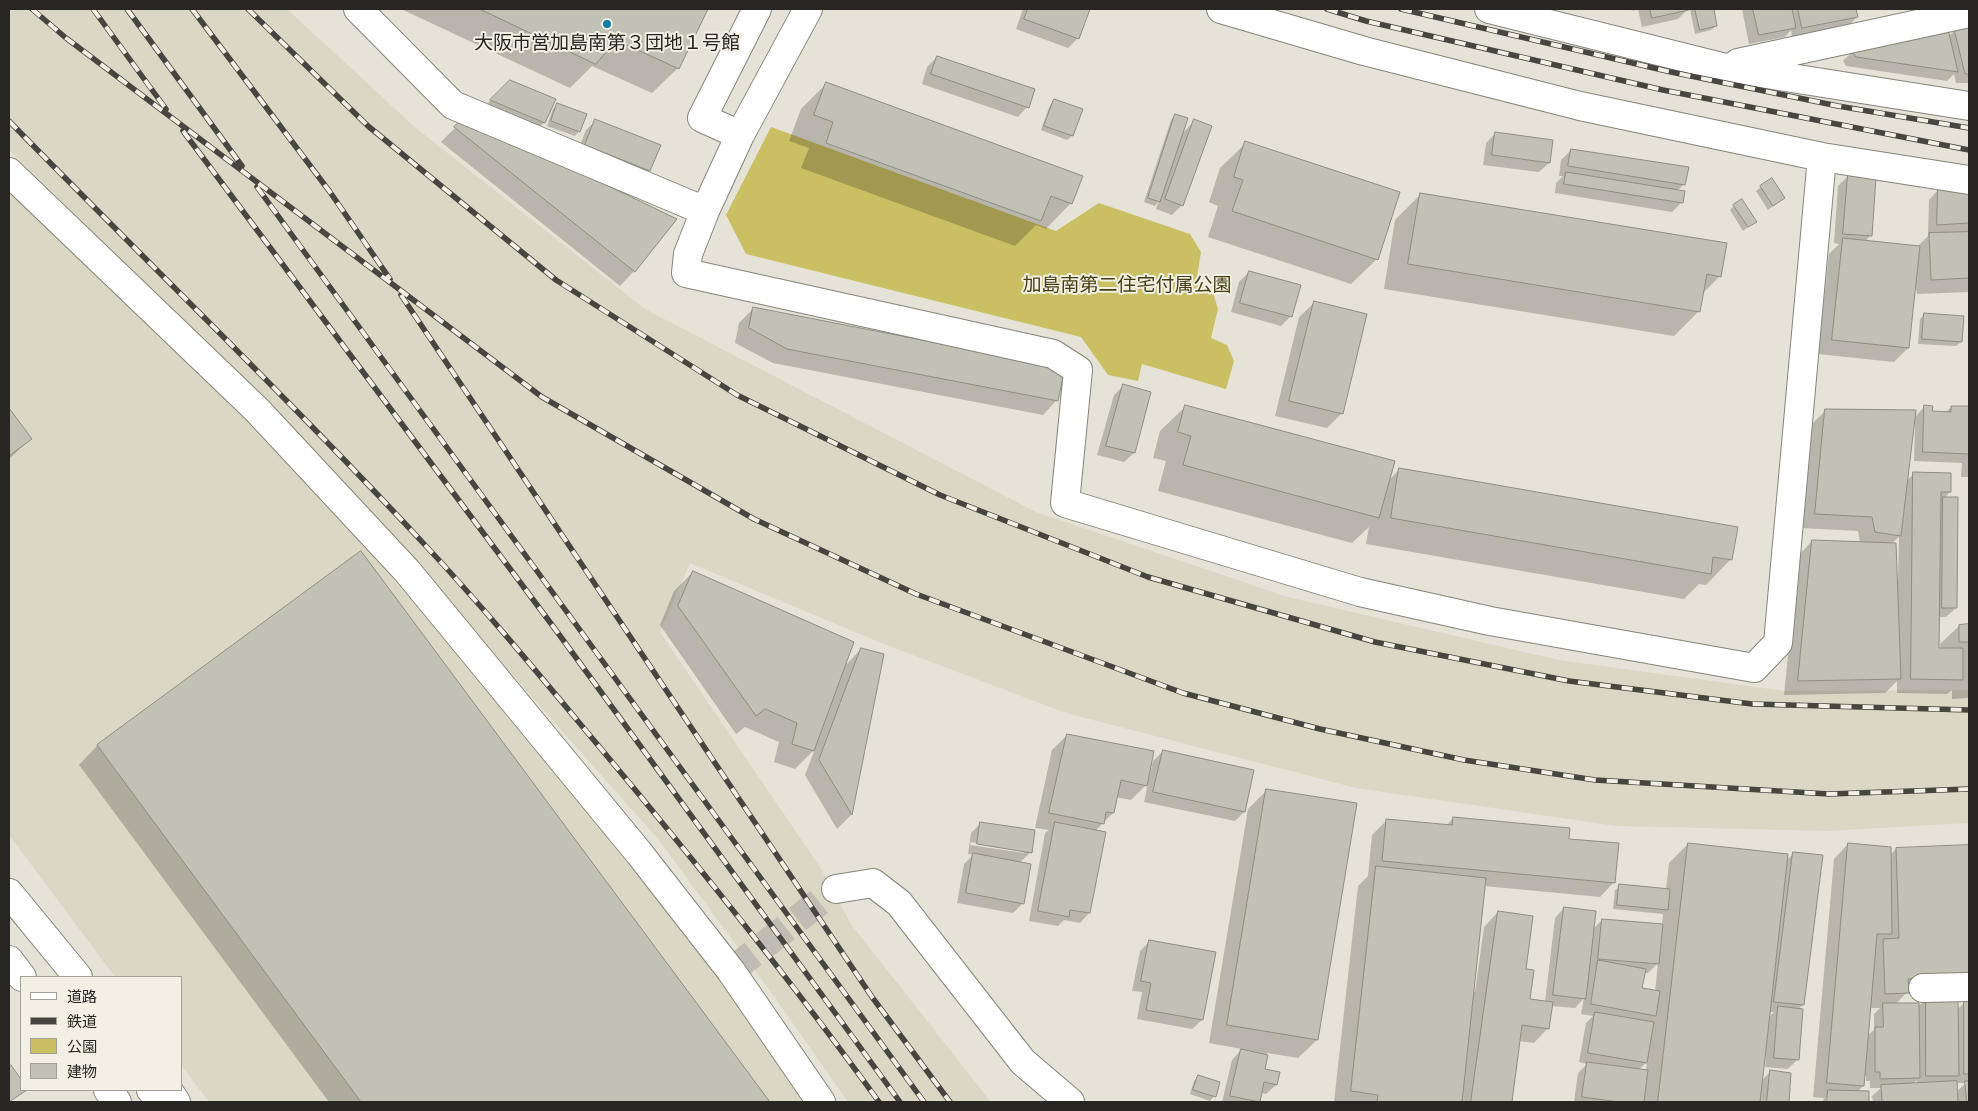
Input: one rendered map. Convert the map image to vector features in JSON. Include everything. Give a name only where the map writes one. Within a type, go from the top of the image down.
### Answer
[{"type":"main road","points":[[358,9],[453,105],[705,212]]},
{"type":"main road","points":[[740,135],[702,118],[757,9]]},
{"type":"main road","points":[[1221,9],[1364,51],[1580,106],[1822,157],[1969,180]]},
{"type":"main road","points":[[1489,9],[1722,67],[1969,106]]},
{"type":"main road","points":[[803,10],[740,135],[705,212],[688,254],[686,273],[1053,354],[1078,370],[1065,503],[1360,592],[1490,621],[1754,668],[1778,643],[1822,157]]},
{"type":"main road","points":[[1722,67],[1969,13]]},
{"type":"main road","points":[[9,172],[258,410],[407,572],[639,853],[719,955],[821,1102]]},
{"type":"main road","points":[[836,889],[873,883],[899,903],[1023,1062],[1070,1102]]},
{"type":"main road","points":[[9,893],[77,976]]},
{"type":"main road","points":[[9,899],[66,976]]},
{"type":"main road","points":[[9,960],[21,976]]},
{"type":"main road","points":[[1922,988],[1969,987]]},
{"type":"main road","points":[[109,1091],[117,1102]]},
{"type":"main road","points":[[152,1091],[161,1102]]},
{"type":"main road","points":[[169,1091],[176,1102]]},
{"type":"shaded area","points":[[9,9],[287,9],[416,128],[645,309],[1036,512],[1288,597],[1559,660],[1785,691],[1969,690],[1969,823],[1828,831],[1616,826],[1356,788],[1066,713],[886,645],[690,563],[660,632],[820,867],[851,924],[991,1102],[848,1102],[773,995],[658,839],[284,418],[9,150]]},
{"type":"shaded area","points":[[9,191],[239,413],[392,577],[608,839],[711,968],[806,1102],[209,1102],[182,1066],[182,976],[114,976],[9,835]]},
{"type":"green space","name":"加島南第二住宅付属公園","points":[[771,127],[1056,231],[1099,203],[1190,234],[1201,252],[1196,283],[1212,289],[1218,309],[1211,338],[1227,345],[1234,361],[1226,389],[1142,364],[1138,381],[1108,375],[1081,337],[746,254],[726,215]]},
{"type":"building","name":"大阪市営加島南第３団地１号館","points":[[480,9],[708,9],[679,69],[616,40],[596,64]]},
{"type":"building","points":[[1028,9],[1090,9],[1079,39],[1024,19]]},
{"type":"building","points":[[1650,9],[1689,9],[1689,10],[1652,18]]},
{"type":"building","points":[[1695,9],[1714,9],[1717,26],[1700,30]]},
{"type":"building","points":[[1753,9],[1792,9],[1796,28],[1759,35]]},
{"type":"building","points":[[1798,9],[1856,9],[1858,17],[1802,28]]},
{"type":"building","points":[[1969,26],[1969,74],[1965,74],[1954,29]]},
{"type":"building","points":[[1948,29],[1958,72],[1856,57],[1852,51]]},
{"type":"building","points":[[937,56],[1035,89],[1029,108],[931,74]]},
{"type":"building","points":[[510,80],[556,99],[545,123],[490,100]]},
{"type":"building","points":[[826,82],[1083,176],[1072,204],[1051,196],[1041,221],[826,143],[833,122],[814,115]]},
{"type":"building","points":[[1054,99],[1083,109],[1073,136],[1044,126]]},
{"type":"building","points":[[557,103],[587,114],[580,132],[551,121]]},
{"type":"building","points":[[1175,114],[1188,118],[1160,202],[1148,198]]},
{"type":"building","points":[[465,117],[677,219],[635,272],[454,127]]},
{"type":"building","points":[[595,119],[661,145],[650,171],[585,145]]},
{"type":"building","points":[[1194,119],[1212,126],[1183,206],[1165,199]]},
{"type":"building","points":[[1495,132],[1553,140],[1550,163],[1492,155]]},
{"type":"building","points":[[1245,141],[1400,192],[1378,260],[1232,211],[1243,180],[1234,177]]},
{"type":"building","points":[[1571,149],[1689,167],[1685,185],[1568,166]]},
{"type":"building","points":[[1566,172],[1685,191],[1683,203],[1564,184]]},
{"type":"building","points":[[1848,175],[1876,177],[1872,236],[1843,234]]},
{"type":"building","points":[[1772,178],[1785,198],[1773,206],[1760,186]]},
{"type":"building","points":[[1938,189],[1969,193],[1969,223],[1937,225]]},
{"type":"building","points":[[1420,193],[1727,243],[1721,277],[1707,274],[1700,312],[1408,264]]},
{"type":"building","points":[[1742,199],[1757,222],[1748,227],[1733,205]]},
{"type":"building","points":[[1969,232],[1969,278],[1931,280],[1929,233]]},
{"type":"building","points":[[1843,238],[1920,246],[1909,348],[1832,340]]},
{"type":"building","points":[[1249,271],[1301,285],[1292,317],[1240,303]]},
{"type":"building","points":[[1314,301],[1367,314],[1343,414],[1289,401]]},
{"type":"building","points":[[753,307],[1065,368],[1058,401],[787,349],[749,328]]},
{"type":"building","points":[[1924,313],[1964,316],[1962,342],[1922,339]]},
{"type":"building","points":[[1123,384],[1151,392],[1135,453],[1106,446]]},
{"type":"building","points":[[1185,405],[1395,461],[1379,518],[1183,465],[1191,436],[1178,432]]},
{"type":"building","points":[[1924,405],[1933,406],[1932,411],[1951,412],[1951,406],[1969,406],[1969,454],[1923,452]]},
{"type":"building","points":[[9,408],[32,439],[9,456]]},
{"type":"building","points":[[1825,409],[1916,410],[1901,536],[1875,532],[1872,517],[1815,514]]},
{"type":"building","points":[[1399,468],[1738,527],[1732,560],[1713,557],[1711,574],[1391,518]]},
{"type":"building","points":[[1913,472],[1951,473],[1951,492],[1941,492],[1939,648],[1963,648],[1963,680],[1911,679]]},
{"type":"building","points":[[1943,497],[1958,497],[1957,608],[1942,608]]},
{"type":"building","points":[[1812,540],[1896,543],[1901,679],[1798,681]]},
{"type":"building","points":[[361,551],[770,1102],[361,1102],[97,745]]},
{"type":"building","points":[[693,571],[854,642],[814,751],[792,744],[797,723],[765,709],[756,716],[678,606]]},
{"type":"building","points":[[1969,624],[1969,642],[1959,642],[1959,625]]},
{"type":"building","points":[[861,648],[884,654],[852,815],[819,760]]},
{"type":"building","points":[[1067,734],[1154,751],[1147,786],[1121,780],[1114,813],[1106,812],[1104,824],[1049,813]]},
{"type":"building","points":[[1163,750],[1254,770],[1245,812],[1153,792]]},
{"type":"building","points":[[1266,789],[1357,803],[1318,1040],[1227,1025]]},
{"type":"building","points":[[1453,817],[1570,828],[1569,839],[1619,843],[1615,883],[1382,861],[1386,819],[1452,825]]},
{"type":"building","points":[[980,822],[1035,830],[1032,853],[977,844]]},
{"type":"building","points":[[1055,822],[1106,832],[1090,913],[1070,910],[1069,917],[1038,911]]},
{"type":"building","points":[[1688,843],[1788,854],[1760,1102],[1658,1102]]},
{"type":"building","points":[[1848,843],[1891,847],[1892,934],[1877,934],[1864,1086],[1827,1083]]},
{"type":"building","points":[[1969,845],[1969,976],[1908,979],[1909,993],[1885,994],[1883,939],[1899,938],[1896,848]]},
{"type":"building","points":[[1793,852],[1823,855],[1804,1005],[1774,1002]]},
{"type":"building","points":[[973,853],[1031,864],[1024,904],[966,893]]},
{"type":"building","points":[[1376,866],[1486,878],[1462,1102],[1377,1102],[1378,1095],[1351,1091]]},
{"type":"building","points":[[1619,884],[1670,889],[1668,910],[1617,905]]},
{"type":"building","points":[[1564,907],[1596,911],[1586,999],[1553,995]]},
{"type":"building","points":[[1498,911],[1533,916],[1526,969],[1534,970],[1530,999],[1553,1002],[1549,1029],[1522,1025],[1512,1102],[1471,1102]]},
{"type":"building","points":[[1602,919],[1663,924],[1659,964],[1598,959]]},
{"type":"building","points":[[1149,940],[1216,952],[1203,1020],[1146,1010],[1151,983],[1141,981]]},
{"type":"building","points":[[1598,960],[1646,969],[1642,988],[1660,991],[1656,1016],[1591,1004]]},
{"type":"building","points":[[1926,998],[1958,998],[1959,1076],[1926,1076]]},
{"type":"building","points":[[1964,1001],[1969,1001],[1969,1074],[1964,1074]]},
{"type":"building","points":[[1883,1003],[1919,1003],[1920,1078],[1880,1079],[1880,1072],[1875,1072],[1875,1027],[1883,1027]]},
{"type":"building","points":[[1778,1006],[1803,1009],[1799,1060],[1774,1058]]},
{"type":"building","points":[[1595,1012],[1654,1022],[1647,1063],[1588,1053]]},
{"type":"building","points":[[1241,1049],[1268,1055],[1265,1069],[1280,1072],[1277,1085],[1264,1082],[1260,1102],[1230,1096]]},
{"type":"building","points":[[1587,1062],[1648,1070],[1644,1102],[1620,1102],[1582,1097]]},
{"type":"building","points":[[11,1065],[20,1078],[20,1091],[26,1091],[9,1102],[9,1067]]},
{"type":"building","points":[[1770,1070],[1791,1073],[1789,1102],[1767,1102]]},
{"type":"building","points":[[1198,1075],[1220,1082],[1216,1097],[1193,1090]]},
{"type":"building","points":[[1957,1081],[1958,1102],[1882,1102],[1881,1085]]},
{"type":"building","points":[[1965,1081],[1969,1081],[1969,1102],[1967,1102]]},
{"type":"building","points":[[1828,1090],[1869,1091],[1869,1102],[1827,1102]]},
{"type":"tunnel","points":[[731,971],[836,889]]},
{"type":"railway","points":[[32,9],[66,38],[542,397],[754,519],[916,594],[1183,693],[1320,729],[1464,760],[1595,780],[1829,794],[1969,789]]},
{"type":"railway","points":[[93,9],[166,109]]},
{"type":"railway","points":[[127,9],[242,166]]},
{"type":"railway","points":[[192,9],[330,192],[390,279]]},
{"type":"railway","points":[[248,9],[368,126],[556,280],[737,395],[940,495],[1148,577],[1375,642],[1569,681],[1752,704],[1969,710]]},
{"type":"railway","points":[[1327,9],[1366,21],[1663,90],[1969,150]]},
{"type":"railway","points":[[1401,9],[1671,72],[1838,106],[1969,128]]},
{"type":"railway","points":[[9,121],[322,437],[469,594],[706,876],[777,966],[879,1102]]},
{"type":"railway","points":[[183,131],[558,633],[900,1102]]},
{"type":"railway","points":[[257,187],[924,1102]]},
{"type":"railway","points":[[401,295],[872,997],[950,1102]]},
{"type":"place","name":"大阪市営加島南第３団地１号館","points":[[607,24]]}]
